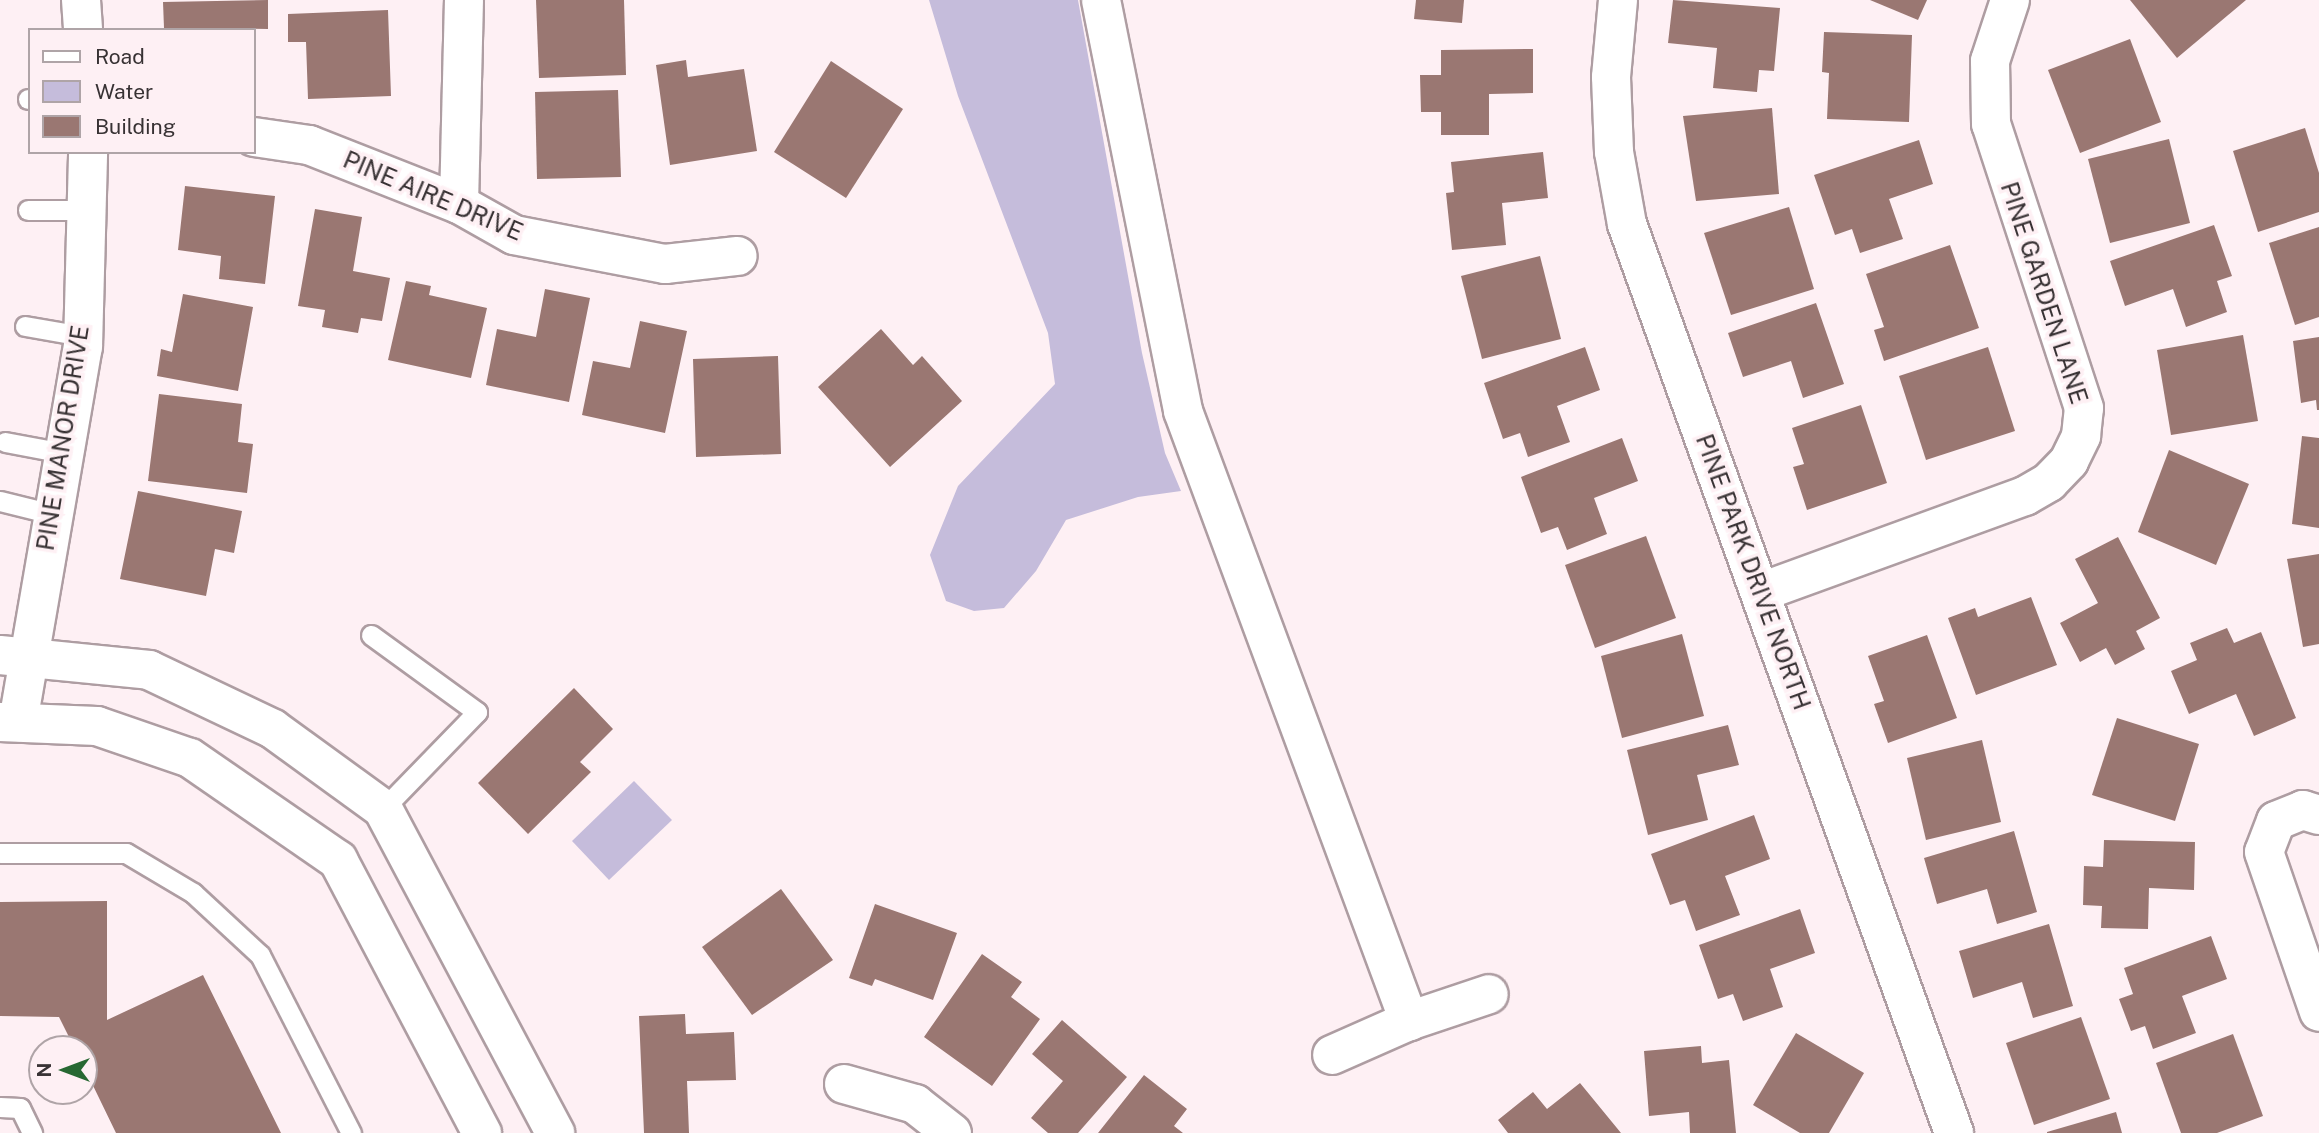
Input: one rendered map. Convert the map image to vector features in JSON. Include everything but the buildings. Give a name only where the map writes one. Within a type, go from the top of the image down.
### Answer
[{"type":"street","points":[[82,0],[83,28]]},
{"type":"street","points":[[459,204],[464,0]]},
{"type":"street","points":[[1101,0],[1183,411],[1409,1021]]},
{"type":"street","name":"PINE PARK DRIVE NORTH","points":[[1618,0],[1611,77],[1614,152],[1627,224],[1954,1133]]},
{"type":"street","name":"PINE GARDEN LANE","points":[[1761,592],[2025,496],[2049,482],[2069,461],[2081,436],[2084,408],[1991,124],[1990,61],[2010,0]]},
{"type":"street","name":"PINE AIRE DRIVE","points":[[256,137],[309,145],[459,204],[514,235],[665,264],[738,256]]},
{"type":"street","name":"PINE MANOR DRIVE","points":[[9,722],[14,655],[52,514],[83,336],[88,154]]},
{"type":"street","points":[[14,655],[149,670],[273,729],[383,809],[555,1133]]},
{"type":"street","points":[[9,722],[97,726],[190,758],[338,860],[482,1133]]},
{"type":"street","points":[[2319,816],[2303,810],[2276,821],[2263,852],[2319,1012]]},
{"type":"street","points":[[1332,1055],[1409,1021],[1489,994]]},
{"type":"street","points":[[844,1084],[915,1104],[952,1133]]},
{"type":"lane","points":[[28,210],[86,210]]},
{"type":"lane","points":[[26,326],[83,336]]},
{"type":"lane","points":[[5,442],[63,453]]},
{"type":"lane","points":[[0,501],[52,514]]},
{"type":"lane","points":[[371,635],[477,712],[383,809]]},
{"type":"lane","points":[[0,853],[126,853],[193,892],[260,955],[351,1133]]},
{"type":"lane","points":[[0,1107],[20,1108],[32,1133]]},
{"type":"water","points":[[929,0],[1078,0],[1142,353],[1165,453],[1181,491],[1138,497],[1066,520],[1036,571],[1004,608],[974,611],[946,601],[930,555],[958,486],[1055,384],[1048,333],[958,96]]},
{"type":"water","points":[[634,781],[672,820],[609,880],[572,841]]}]
